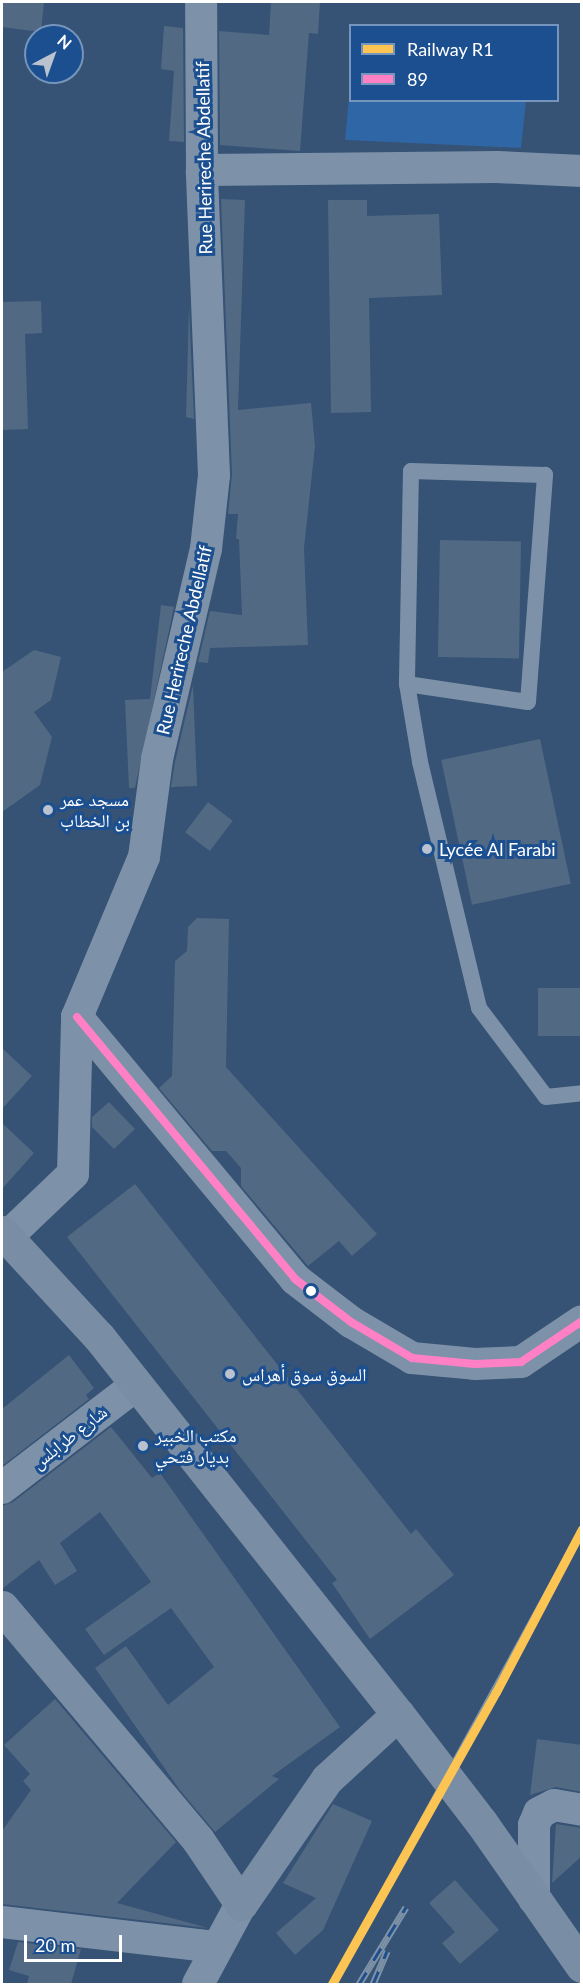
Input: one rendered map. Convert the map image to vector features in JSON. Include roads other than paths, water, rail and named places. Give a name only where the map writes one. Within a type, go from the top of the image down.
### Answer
[{"type":"street","name":"Rue Herireche Abdellatif","points":[[4,1234],[73,1174],[77,1017],[144,857],[157,759],[206,549],[214,475],[202,170],[201,2]]},
{"type":"street","points":[[202,170],[497,167],[582,171]]},
{"type":"street","points":[[77,1017],[294,1279],[351,1322],[412,1358],[475,1364],[521,1362],[582,1321]]},
{"type":"street","points":[[4,1234],[63,1296],[398,1714],[582,1966]]},
{"type":"street","name":"شارع طرابلس","points":[[2,1488],[136,1385]]},
{"type":"street","points":[[2,1607],[198,1840],[241,1904]]},
{"type":"street","points":[[198,1984],[214,1947],[241,1904],[327,1779],[398,1714]]},
{"type":"street","points":[[534,1899],[534,1826],[539,1813],[554,1805],[582,1810]]},
{"type":"street","points":[[2,1922],[214,1947]]},
{"type":"lane","points":[[407,684],[528,702],[545,475],[411,471],[407,684],[420,762],[479,1008],[546,1097],[582,1093]]},
{"type":"railway","points":[[382,1895],[582,1529]]},
{"type":"railway","points":[[359,1984],[406,1907]]},
{"type":"railway","points":[[373,1984],[387,1951]]},
{"type":"rail line","name":"R1","points":[[332,1984],[496,1692],[582,1529]]},
{"type":"place","name":"مسجد عمر بن الخطاب","points":[[48,810]]},
{"type":"place","name":"Lycée Al Farabi","points":[[427,849]]},
{"type":"place","name":"السوق سوق أهراس","points":[[230,1374]]},
{"type":"place","name":"مكتب الخبير بديار فتحي","points":[[143,1446]]}]
